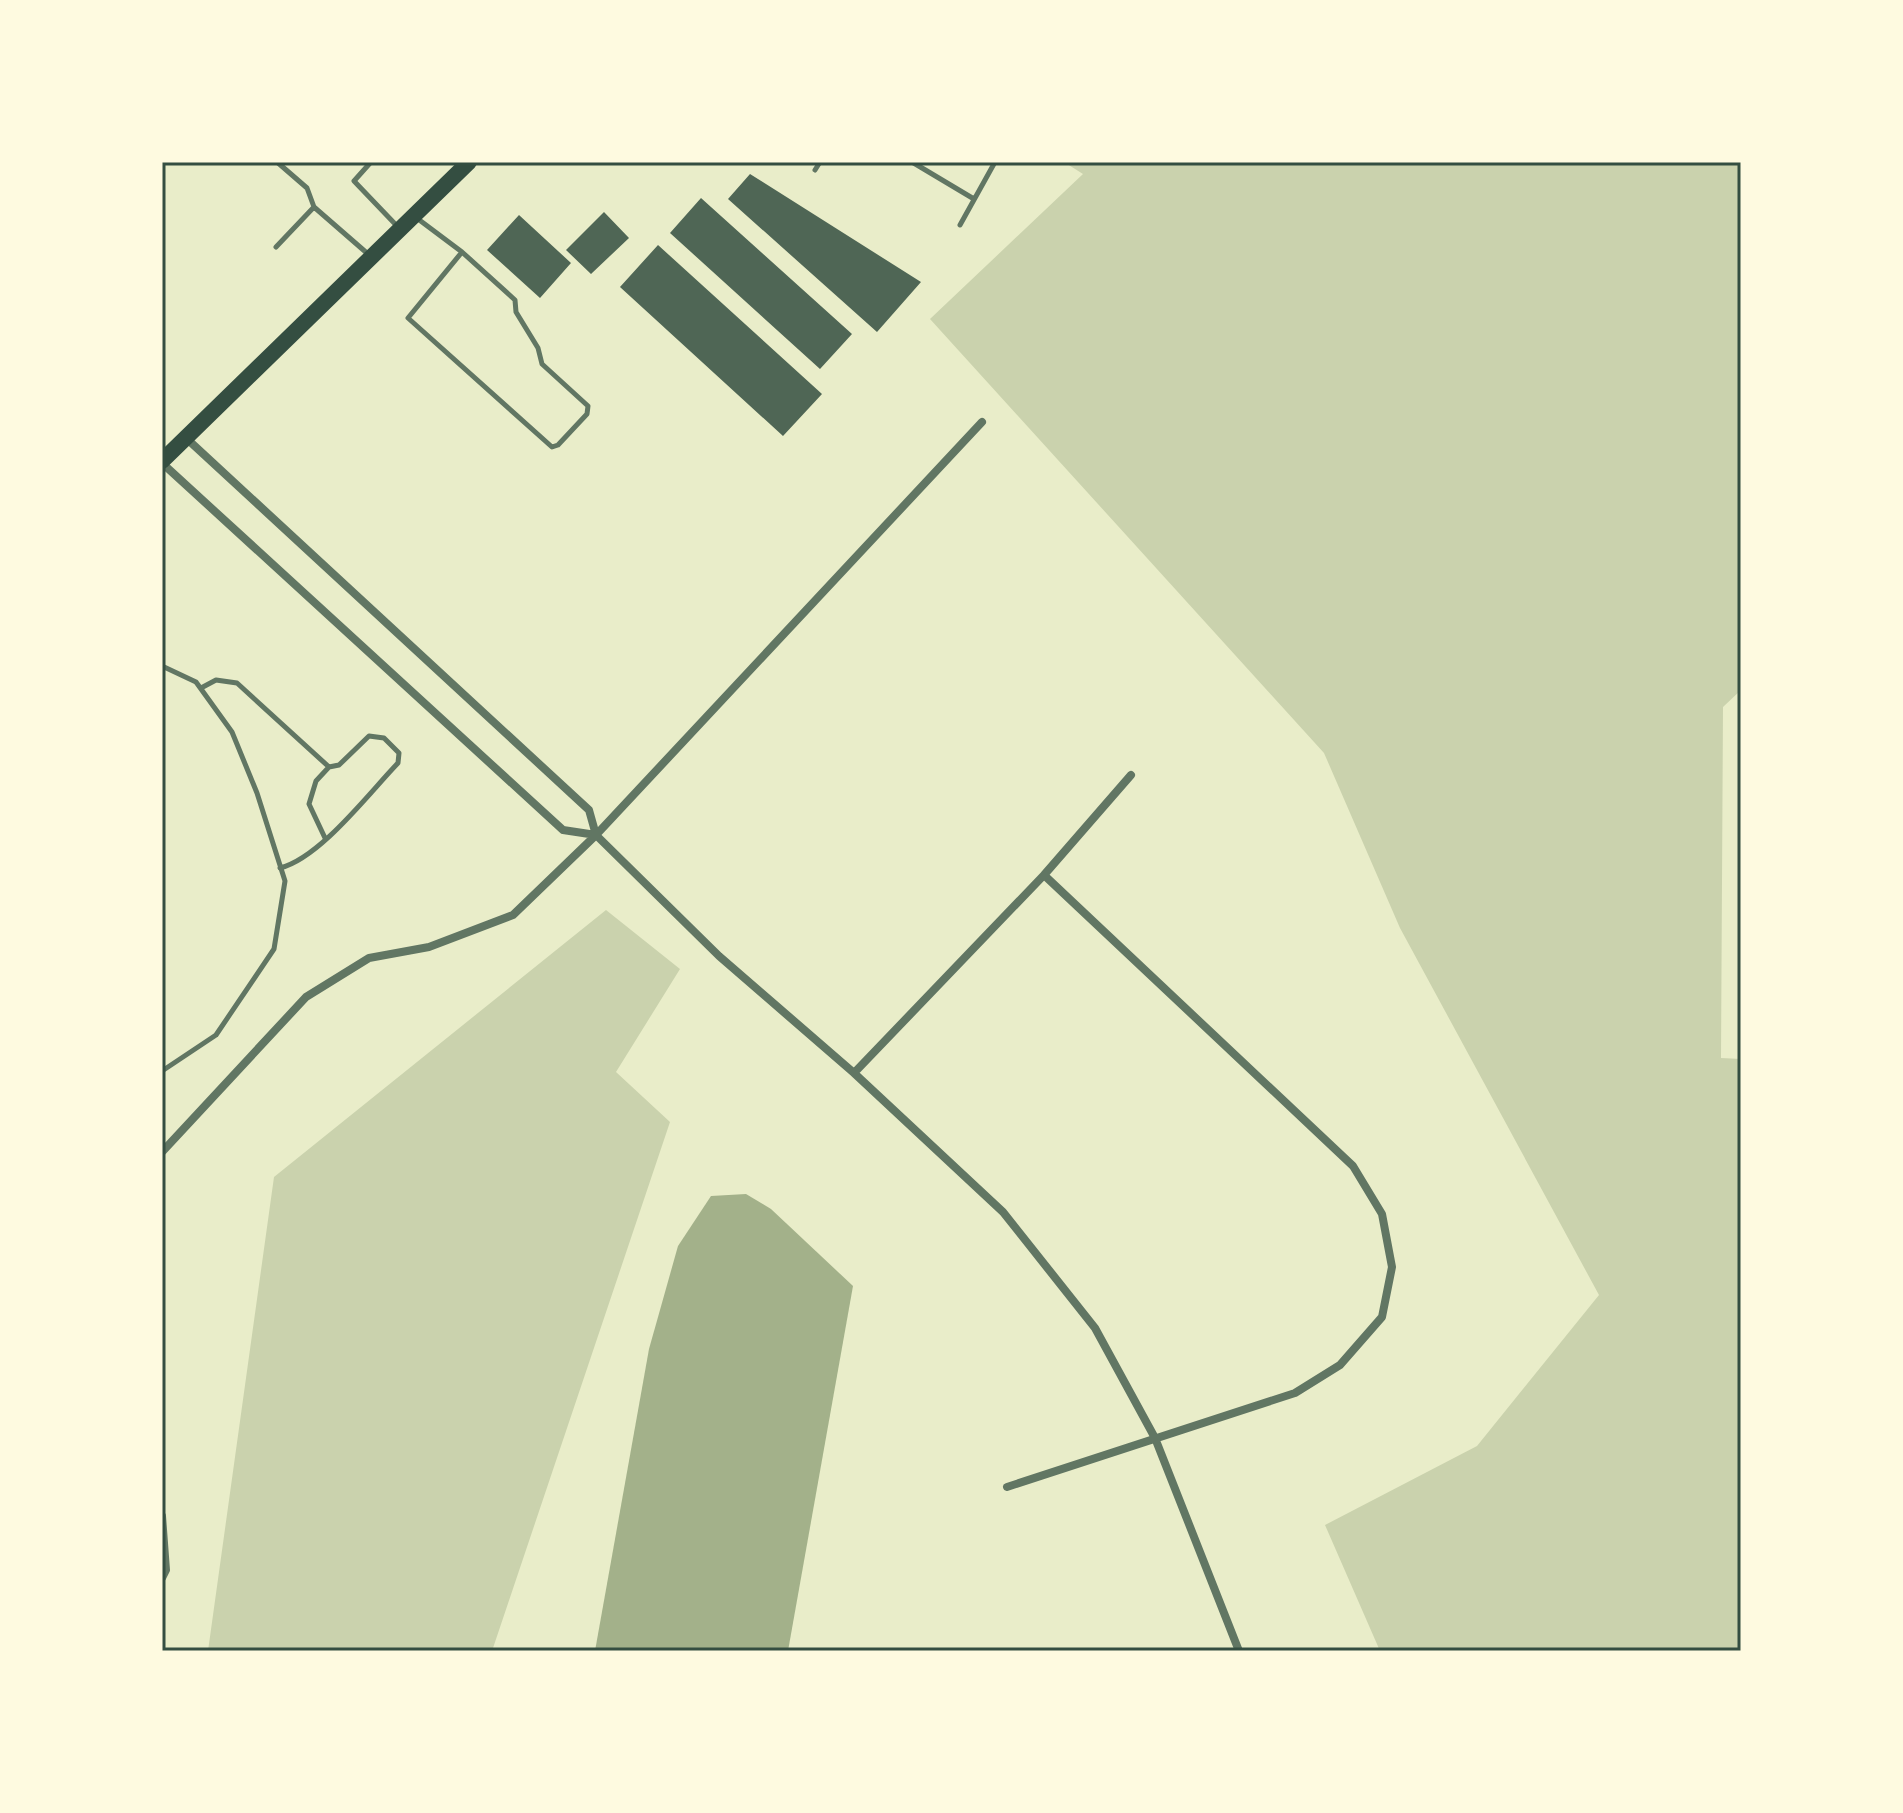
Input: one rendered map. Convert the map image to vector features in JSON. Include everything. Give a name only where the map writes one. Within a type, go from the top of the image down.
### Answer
[{"type":"main road","points":[[162,462],[469,162]]},
{"type":"street","points":[[162,1152],[306,997],[369,958],[429,947],[513,915],[596,835],[982,422]]},
{"type":"street","points":[[186,438],[589,810],[596,835],[719,956],[854,1073],[1003,1212],[1095,1328],[1155,1438],[1239,1651]]},
{"type":"street","points":[[162,462],[563,830],[596,835]]},
{"type":"street","points":[[854,1073],[1044,875],[1131,775]]},
{"type":"street","points":[[1007,1487],[1295,1393],[1340,1365],[1382,1317],[1392,1267],[1382,1214],[1353,1166],[1044,875]]},
{"type":"street","points":[[162,1516],[166,1570],[162,1578]]},
{"type":"lane","points":[[277,162],[307,188],[314,207],[372,257]]},
{"type":"lane","points":[[371,162],[354,181],[400,229]]},
{"type":"lane","points":[[815,170],[820,162]]},
{"type":"lane","points":[[912,162],[974,199]]},
{"type":"lane","points":[[960,225],[995,162]]},
{"type":"lane","points":[[276,247],[314,207]]},
{"type":"lane","points":[[413,216],[462,252],[515,300],[516,312],[538,348],[542,364],[588,406],[587,414],[558,445],[552,447],[408,318],[462,252]]},
{"type":"lane","points":[[162,666],[196,682],[232,732],[257,793],[285,881],[274,949],[216,1035],[162,1071]]},
{"type":"lane","points":[[201,688],[216,680],[237,683],[329,767]]},
{"type":"lane","points":[[280,868],[296,864],[325,838],[398,763],[399,753],[378,734],[369,736],[339,765],[329,767],[310,793],[312,814],[325,838]]},
{"type":"shaded area","points":[[1064,162],[1741,162],[1741,690],[1723,707],[1721,1058],[1741,1059],[1741,1651],[1380,1651],[1325,1525],[1477,1446],[1599,1295],[1400,928],[1324,753],[930,319],[1083,174]]},
{"type":"shaded area","points":[[606,910],[680,969],[616,1072],[670,1122],[492,1651],[208,1651],[274,1177]]},
{"type":"shaded area","points":[[746,1194],[771,1209],[853,1286],[788,1651],[595,1651],[649,1349],[678,1246],[711,1196]]},
{"type":"building","points":[[750,174],[921,282],[877,332],[728,199]]},
{"type":"building","points":[[701,198],[852,334],[820,369],[670,233]]},
{"type":"building","points":[[604,212],[629,238],[591,274],[566,250]]},
{"type":"building","points":[[519,215],[571,263],[540,298],[487,250]]},
{"type":"building","points":[[658,245],[822,394],[783,436],[620,287]]}]
